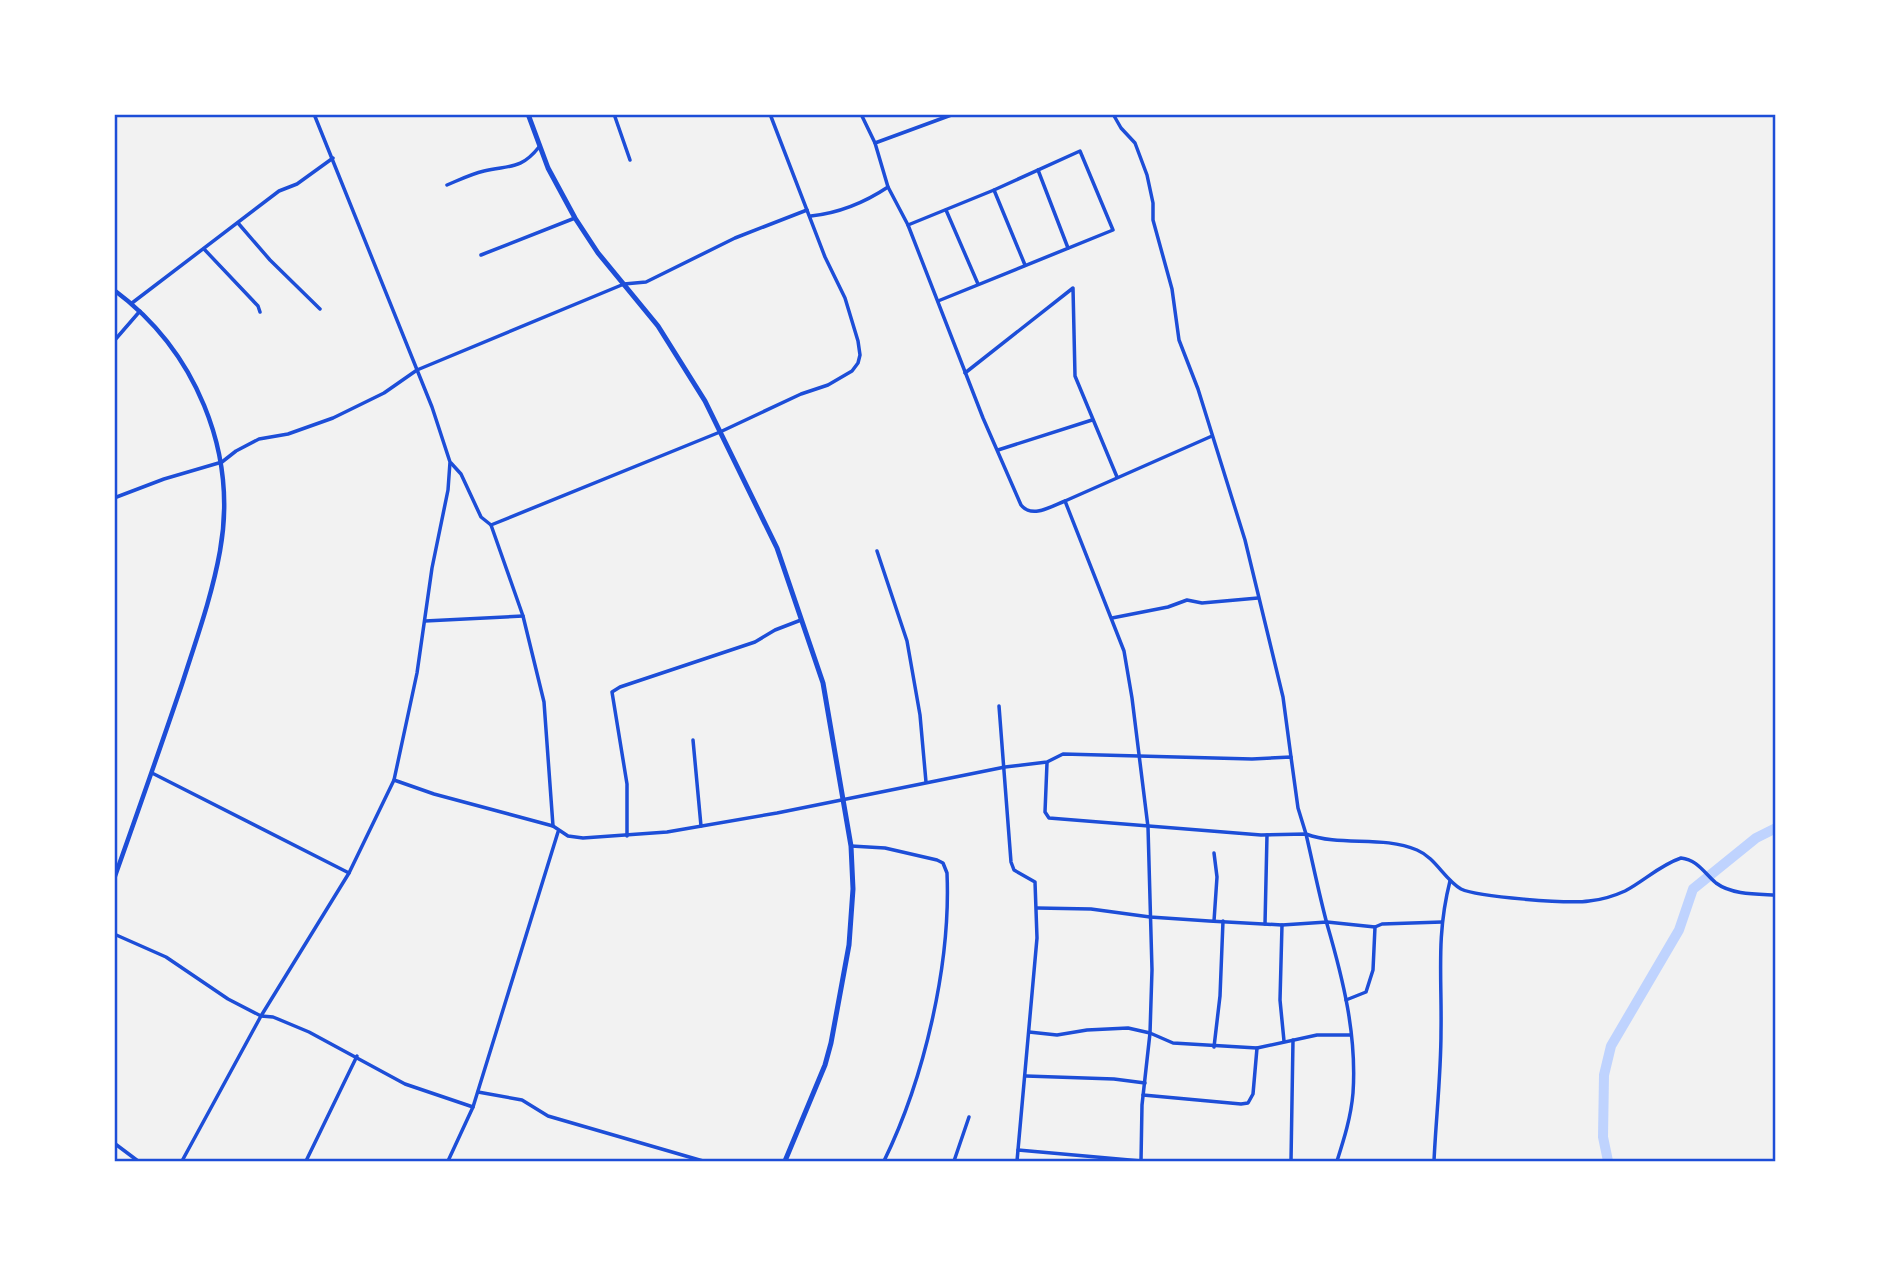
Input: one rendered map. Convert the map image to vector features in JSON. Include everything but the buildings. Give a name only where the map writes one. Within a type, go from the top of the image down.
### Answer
[{"type":"main road","points":[[528,114],[538,147],[575,218],[598,253],[658,326],[691,376],[777,548],[823,683],[851,846],[853,889],[849,946],[837,1018],[825,1065],[785,1161]]},
{"type":"street","points":[[182,1161],[261,1016],[349,873],[394,780],[417,673],[432,568],[448,490],[450,462],[432,407],[314,114]]},
{"type":"street","points":[[614,114],[630,160]]},
{"type":"street","points":[[491,525],[720,432],[801,394],[843,378],[858,363],[858,341],[845,298],[825,257],[770,114]]},
{"type":"street","points":[[861,114],[875,143],[888,187],[908,225],[965,373],[1025,510],[1033,512],[1065,501],[1212,436]]},
{"type":"street","points":[[875,143],[954,114]]},
{"type":"street","points":[[1113,114],[1135,143],[1142,159],[1151,192],[1153,220],[1172,289],[1179,340],[1198,389],[1235,506],[1283,697],[1298,808],[1326,922],[1340,966],[1352,1035],[1353,1092],[1350,1119],[1337,1161]]},
{"type":"street","points":[[447,185],[482,171],[516,167],[530,158],[538,147]]},
{"type":"street","points":[[908,225],[1080,151],[1098,191],[1113,230],[938,301]]},
{"type":"street","points":[[132,303],[279,191],[297,184],[333,158]]},
{"type":"street","points":[[1038,170],[1068,248]]},
{"type":"street","points":[[810,216],[849,208],[888,187]]},
{"type":"street","points":[[994,190],[1025,265]]},
{"type":"street","points":[[114,498],[164,479],[222,462],[259,439],[288,434],[333,418],[384,393],[416,370],[624,284],[646,282],[735,238],[807,210]]},
{"type":"street","points":[[946,210],[978,284]]},
{"type":"street","points":[[481,255],[575,218]]},
{"type":"street","points":[[238,223],[270,260],[320,309]]},
{"type":"street","points":[[204,250],[258,306],[260,313]]},
{"type":"street","points":[[965,373],[1073,288],[1075,376],[1117,477]]},
{"type":"street","points":[[114,290],[141,311],[188,370],[211,423],[222,462],[224,512],[220,552],[205,611],[114,880]]},
{"type":"street","points":[[114,341],[141,311]]},
{"type":"street","points":[[998,450],[1092,420]]},
{"type":"street","points":[[450,462],[461,474],[481,517],[491,525],[523,616],[544,702],[553,826]]},
{"type":"street","points":[[1018,1150],[1141,1161],[1143,1095],[1150,1033],[1148,827],[1128,672],[1121,641],[1065,501]]},
{"type":"street","points":[[877,551],[907,641],[920,715],[926,782]]},
{"type":"street","points":[[1112,618],[1168,607],[1187,600],[1202,603],[1258,598]]},
{"type":"street","points":[[425,621],[523,616]]},
{"type":"street","points":[[627,836],[627,784],[612,692],[755,642],[775,630],[802,620]]},
{"type":"street","points":[[999,706],[1012,866],[1018,873],[1035,882],[1037,908],[1026,1076],[1017,1161]]},
{"type":"street","points":[[693,740],[701,826]]},
{"type":"street","points":[[394,780],[434,794],[553,826],[568,836],[583,838],[667,832],[1005,767],[1047,762],[1063,754],[1252,759],[1291,757]]},
{"type":"street","points":[[1047,762],[1045,812],[1049,818],[1266,835],[1306,834],[1331,841],[1375,843],[1416,850],[1428,857],[1450,880],[1466,891],[1488,895],[1564,902],[1588,901],[1625,891],[1681,858],[1701,866],[1716,883],[1735,890],[1776,895]]},
{"type":"street","points":[[152,773],[349,873]]},
{"type":"street","points":[[448,1161],[478,1092],[558,831]]},
{"type":"street","points":[[1265,924],[1266,835]]},
{"type":"street","points":[[851,846],[885,848],[937,860],[943,863],[947,873],[944,938],[933,1014],[910,1101],[884,1161]]},
{"type":"street","points":[[1214,853],[1217,877],[1214,921]]},
{"type":"street","points":[[1434,1161],[1441,1036],[1439,953],[1450,880]]},
{"type":"street","points":[[1037,908],[1091,909],[1150,917],[1282,925],[1326,922],[1375,927],[1382,924],[1442,922]]},
{"type":"street","points":[[1214,1046],[1222,970],[1223,921]]},
{"type":"street","points":[[1282,925],[1280,1000],[1284,1041]]},
{"type":"street","points":[[1346,1000],[1366,992],[1371,980],[1375,927]]},
{"type":"street","points":[[114,934],[166,957],[228,999],[261,1016],[273,1017],[309,1032],[405,1084],[473,1107]]},
{"type":"street","points":[[1029,1032],[1057,1035],[1128,1028],[1150,1033],[1173,1043],[1257,1048],[1317,1035],[1352,1035]]},
{"type":"street","points":[[1291,1161],[1293,1040]]},
{"type":"street","points":[[1143,1095],[1248,1103],[1253,1094],[1257,1048]]},
{"type":"street","points":[[306,1161],[357,1056]]},
{"type":"street","points":[[1026,1076],[1114,1079],[1145,1083]]},
{"type":"street","points":[[478,1092],[522,1100],[548,1116],[703,1161]]},
{"type":"street","points":[[954,1161],[970,1117]]},
{"type":"street","points":[[114,1143],[138,1161]]},
{"type":"waterway","points":[[1608,1161],[1603,1137],[1604,1075],[1611,1046],[1679,930],[1693,889],[1756,838],[1776,828]]}]
